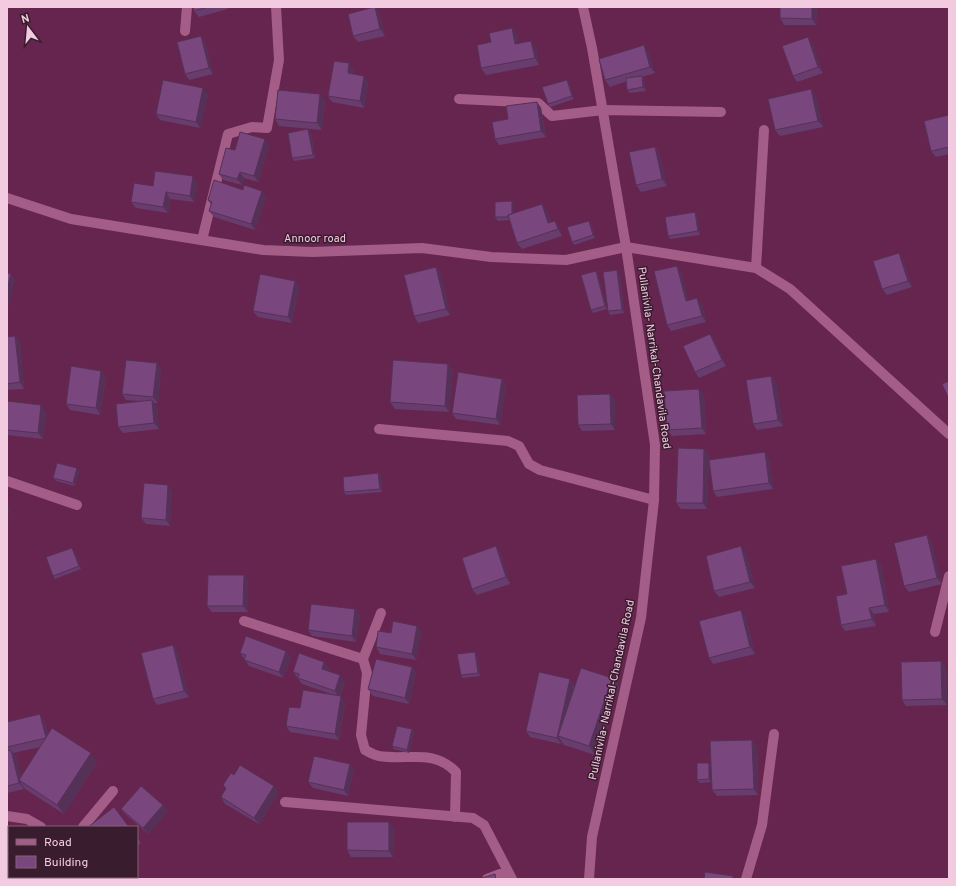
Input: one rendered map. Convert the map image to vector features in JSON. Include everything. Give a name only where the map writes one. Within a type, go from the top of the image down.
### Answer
[{"type":"street","points":[[186,31],[187,7]]},
{"type":"street","points":[[202,240],[228,134],[252,127],[267,128],[279,60],[276,7]]},
{"type":"street","name":"Pullanivila- Narrikal-Chandavila Road","points":[[583,7],[626,247],[656,445],[654,500],[641,618],[592,837],[589,879]]},
{"type":"street","points":[[459,99],[538,103],[552,116],[602,110],[721,112]]},
{"type":"street","points":[[756,268],[764,130]]},
{"type":"street","name":"Annoor road","points":[[7,198],[71,219],[263,250],[312,252],[422,248],[491,257],[566,260],[626,247]]},
{"type":"street","points":[[626,247],[756,268],[790,289],[949,434]]},
{"type":"street","points":[[379,429],[508,441],[519,446],[529,464],[540,470],[654,500]]},
{"type":"street","points":[[7,481],[77,505]]},
{"type":"street","points":[[935,632],[949,576]]},
{"type":"street","points":[[381,613],[363,659],[367,673],[361,735],[364,750],[378,756],[432,757],[448,764],[456,772],[455,817]]},
{"type":"street","points":[[244,621],[363,659]]},
{"type":"street","points":[[746,879],[762,825],[774,734]]},
{"type":"street","points":[[84,826],[114,791]]},
{"type":"street","points":[[286,802],[474,818],[484,825],[510,875],[487,879]]},
{"type":"street","points":[[7,816],[27,818],[39,826]]},
{"type":"building","points":[[193,7],[208,7],[194,11]]},
{"type":"building","points":[[375,7],[380,29],[353,36],[348,14]]},
{"type":"building","points":[[780,7],[812,7],[812,19],[780,18]]},
{"type":"building","points":[[512,28],[515,44],[531,41],[535,58],[481,68],[477,45],[491,42],[489,33]]},
{"type":"building","points":[[201,36],[209,68],[185,74],[177,42]]},
{"type":"building","points":[[808,37],[818,67],[793,76],[782,46]]},
{"type":"building","points":[[644,45],[650,67],[605,80],[599,59]]},
{"type":"building","points":[[334,61],[349,63],[348,73],[364,76],[360,101],[328,96]]},
{"type":"building","points":[[642,76],[643,87],[627,90],[626,78]]},
{"type":"building","points":[[163,80],[203,88],[196,122],[156,114]]},
{"type":"building","points":[[567,80],[572,96],[548,104],[542,87]]},
{"type":"building","points":[[811,89],[818,121],[775,130],[768,99]]},
{"type":"building","points":[[278,90],[320,94],[317,123],[275,119]]},
{"type":"building","points":[[537,102],[541,131],[495,139],[492,122],[508,119],[506,106]]},
{"type":"building","points":[[949,115],[949,147],[931,151],[924,121]]},
{"type":"building","points":[[308,129],[313,155],[292,158],[288,133]]},
{"type":"building","points":[[240,132],[265,139],[254,176],[240,172],[237,179],[219,174],[226,148],[235,150]]},
{"type":"building","points":[[655,147],[662,179],[636,185],[629,152]]},
{"type":"building","points":[[155,171],[193,176],[190,196],[166,192],[163,207],[131,202],[134,183],[153,186]]},
{"type":"building","points":[[214,180],[243,190],[244,185],[262,191],[251,224],[209,211],[212,202],[208,200]]},
{"type":"building","points":[[512,201],[512,214],[508,215],[508,217],[495,217],[495,202]]},
{"type":"building","points":[[542,204],[548,223],[555,221],[558,229],[517,243],[508,215]]},
{"type":"building","points":[[695,212],[698,231],[668,236],[665,217]]},
{"type":"building","points":[[589,221],[593,235],[572,242],[567,227]]},
{"type":"building","points":[[899,253],[908,281],[882,289],[873,261]]},
{"type":"building","points":[[677,266],[686,301],[697,298],[702,316],[667,325],[654,271]]},
{"type":"building","points":[[436,267],[446,309],[414,316],[404,275]]},
{"type":"building","points":[[617,270],[622,310],[608,311],[603,272]]},
{"type":"building","points":[[596,271],[605,306],[591,310],[581,275]]},
{"type":"building","points":[[7,273],[11,274],[7,289]]},
{"type":"building","points":[[260,274],[295,281],[288,317],[253,311]]},
{"type":"building","points":[[710,334],[722,360],[695,372],[683,346]]},
{"type":"building","points":[[15,336],[20,382],[7,384],[7,337]]},
{"type":"building","points":[[126,360],[157,363],[153,397],[122,394]]},
{"type":"building","points":[[393,360],[448,364],[445,406],[390,402]]},
{"type":"building","points":[[71,366],[101,371],[96,408],[66,404]]},
{"type":"building","points":[[458,372],[502,379],[496,419],[452,413]]},
{"type":"building","points":[[771,376],[778,420],[753,424],[746,380]]},
{"type":"building","points":[[949,381],[949,399],[942,384]]},
{"type":"building","points":[[699,389],[702,428],[667,430],[664,391]]},
{"type":"building","points":[[610,394],[611,424],[578,425],[577,395]]},
{"type":"building","points":[[152,400],[154,423],[118,427],[116,404]]},
{"type":"building","points":[[7,401],[41,405],[38,433],[7,430]]},
{"type":"building","points":[[678,448],[704,449],[703,503],[676,503]]},
{"type":"building","points":[[765,452],[769,483],[713,491],[709,460]]},
{"type":"building","points":[[57,463],[77,468],[73,483],[53,478]]},
{"type":"building","points":[[378,473],[380,489],[344,492],[343,477]]},
{"type":"building","points":[[144,483],[168,485],[166,520],[141,518]]},
{"type":"building","points":[[927,535],[937,578],[904,586],[894,543]]},
{"type":"building","points":[[496,546],[506,577],[472,589],[462,558]]},
{"type":"building","points":[[741,546],[750,582],[714,591],[706,556]]},
{"type":"building","points":[[72,548],[79,566],[53,576],[46,557]]},
{"type":"building","points":[[876,559],[885,605],[869,608],[872,619],[841,625],[836,596],[847,594],[841,566]]},
{"type":"building","points":[[208,575],[244,575],[243,606],[207,606]]},
{"type":"building","points":[[311,604],[355,609],[352,636],[308,630]]},
{"type":"building","points":[[741,610],[750,647],[709,658],[699,621]]},
{"type":"building","points":[[393,621],[417,626],[412,654],[376,647],[378,631],[391,633]]},
{"type":"building","points":[[246,636],[286,651],[279,672],[244,660],[246,655],[240,653]]},
{"type":"building","points":[[173,645],[184,691],[153,699],[141,653]]},
{"type":"building","points":[[475,652],[478,673],[461,675],[457,654]]},
{"type":"building","points":[[299,653],[324,662],[322,669],[340,675],[335,691],[298,678],[299,674],[293,672]]},
{"type":"building","points":[[376,659],[412,667],[405,698],[368,689]]},
{"type":"building","points":[[941,661],[942,699],[902,700],[901,662]]},
{"type":"building","points":[[581,668],[612,678],[589,746],[558,736]]},
{"type":"building","points":[[539,672],[570,679],[557,738],[526,731]]},
{"type":"building","points":[[303,690],[341,696],[335,734],[286,726],[289,707],[300,708]]},
{"type":"building","points":[[40,714],[46,738],[7,747],[7,722]]},
{"type":"building","points":[[397,726],[412,729],[407,750],[392,746]]},
{"type":"building","points":[[52,728],[91,753],[57,805],[19,780]]},
{"type":"building","points":[[752,740],[754,789],[712,790],[710,741]]},
{"type":"building","points":[[11,750],[19,783],[7,786],[7,751]]},
{"type":"building","points":[[314,756],[350,764],[344,790],[308,782]]},
{"type":"building","points":[[697,763],[709,763],[709,779],[697,780]]},
{"type":"building","points":[[240,765],[274,786],[254,818],[221,797],[226,788],[223,785],[231,773],[234,775]]},
{"type":"building","points":[[141,786],[163,805],[143,828],[121,809]]},
{"type":"building","points":[[114,807],[128,826],[89,826]]},
{"type":"building","points":[[347,822],[389,822],[389,851],[347,850]]},
{"type":"building","points":[[8,835],[8,878],[26,879],[7,879]]},
{"type":"building","points":[[705,872],[733,876],[733,879],[704,879]]},
{"type":"building","points":[[495,874],[496,879],[479,879]]},
{"type":"building","points":[[27,878],[64,878],[63,879]]}]
